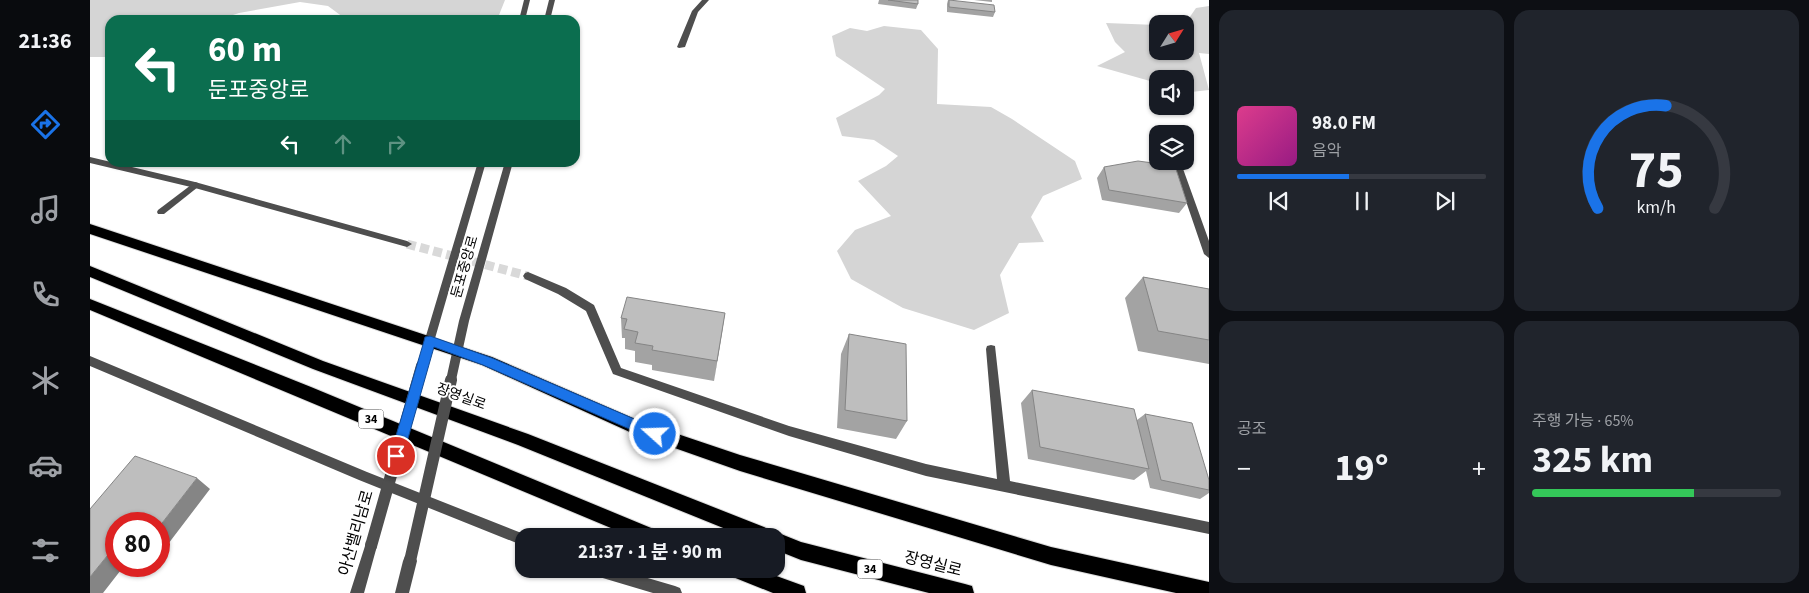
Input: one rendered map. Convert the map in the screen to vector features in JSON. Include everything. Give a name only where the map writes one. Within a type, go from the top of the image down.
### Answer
[{"type":"highway","points":[[90,229],[430,341],[488,362],[638,428],[740,463],[1051,556],[1209,591]]},
{"type":"highway","name":"장영실로","points":[[90,271],[318,365],[522,440],[744,528]]},
{"type":"highway","name":"34","points":[[90,304],[324,399],[631,528]]},
{"type":"highway","name":"장영실로","points":[[785,545],[801,551],[965,593]]},
{"type":"highway","points":[[758,578],[797,593]]},
{"type":"street","points":[[523,15],[527,0]]},
{"type":"street","points":[[548,15],[552,0]]},
{"type":"street","points":[[681,47],[695,11],[706,0]]},
{"type":"street","points":[[90,160],[105,164]]},
{"type":"street","points":[[119,167],[195,185],[406,244]]},
{"type":"street","name":"둔포중앙로","points":[[422,366],[481,167]]},
{"type":"street","name":"둔포중앙로","points":[[402,593],[457,351],[508,167]]},
{"type":"street","points":[[1179,170],[1209,254]]},
{"type":"street","points":[[161,212],[195,185]]},
{"type":"street","points":[[528,276],[562,291],[590,308],[617,371],[798,433],[926,470],[1209,528]]},
{"type":"street","points":[[991,349],[1004,486]]},
{"type":"street","points":[[90,361],[363,476],[515,536]]},
{"type":"street","name":"아산밸리남로","points":[[357,593],[422,366]]},
{"type":"street","points":[[626,578],[675,593]]},
{"type":"shaded area","points":[[90,0],[505,0],[499,15],[340,15],[328,6],[300,2],[233,15],[105,15],[105,57],[90,57]]},
{"type":"shaded area","points":[[1209,6],[1209,54],[1199,53],[1209,90],[1194,92],[1194,70],[1149,70],[1149,81],[1097,66],[1125,52],[1115,42],[1106,23],[1149,25],[1149,60],[1194,60],[1194,15],[1191,15],[1196,8]]},
{"type":"shaded area","points":[[884,26],[921,30],[938,49],[937,104],[991,107],[1075,161],[1082,179],[1043,196],[1031,217],[1044,242],[1019,243],[1000,275],[1009,313],[974,330],[903,308],[851,279],[837,251],[855,230],[891,216],[858,181],[886,166],[898,156],[874,140],[842,136],[836,118],[879,95],[885,89],[836,56],[832,36],[850,28],[867,31]]},
{"type":"building","points":[[888,0],[918,0],[918,4]]},
{"type":"building","points":[[949,0],[994,5],[995,12],[949,7]]},
{"type":"building","points":[[1138,161],[1149,162],[1149,170],[1176,170],[1187,203],[1109,190],[1104,167]]},
{"type":"building","points":[[1143,277],[1209,289],[1209,340],[1158,331]]},
{"type":"building","points":[[627,297],[725,313],[717,361],[652,350],[653,346],[635,343],[638,332],[624,329],[627,319],[621,318]]},
{"type":"building","points":[[849,334],[906,344],[907,421],[845,410]]},
{"type":"building","points":[[1032,390],[1134,409],[1149,469],[1040,447]]},
{"type":"building","points":[[1145,414],[1192,423],[1209,480],[1209,490],[1161,480]]},
{"type":"building","points":[[135,456],[197,478],[170,513],[105,512],[105,559],[90,577],[90,509]]},
{"type":"tunnel","points":[[407,244],[528,276]]},
{"type":"route","points":[[396,456],[430,341],[488,362],[655,434]]}]
